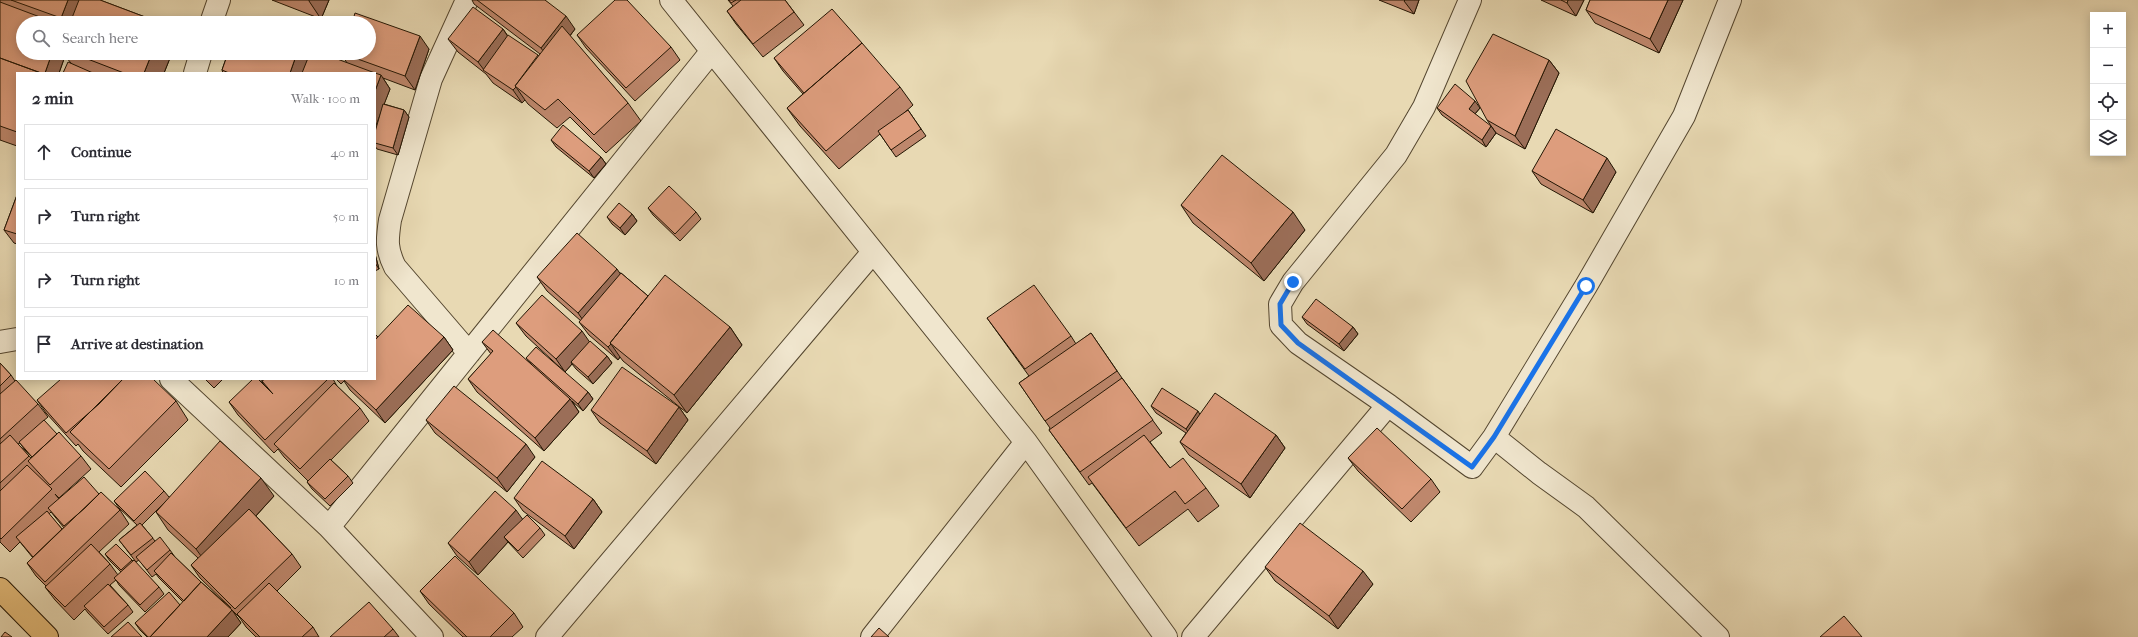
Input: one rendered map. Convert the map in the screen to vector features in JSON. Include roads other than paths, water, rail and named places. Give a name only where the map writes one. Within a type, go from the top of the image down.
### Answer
[{"type":"main road","points":[[0,589],[47,637]]},
{"type":"street","points":[[213,16],[219,0]]},
{"type":"street","points":[[467,0],[431,79],[421,107],[390,220],[388,253],[395,267],[470,353]]},
{"type":"street","points":[[671,0],[1026,442],[1166,637]]},
{"type":"street","points":[[1470,0],[1424,107],[1396,156],[1293,282],[1280,304],[1281,325],[1298,343],[1388,405],[1472,467],[1494,437],[1586,286],[1684,116],[1730,0]]},
{"type":"street","points":[[329,527],[712,52]]},
{"type":"street","points":[[194,72],[199,60]]},
{"type":"street","points":[[547,637],[873,252]]},
{"type":"street","points":[[0,342],[16,339]]},
{"type":"street","points":[[172,380],[329,527],[432,637]]},
{"type":"street","points":[[1193,637],[1388,405]]},
{"type":"street","points":[[1494,437],[1539,473],[1586,507],[1718,637]]},
{"type":"street","points":[[872,637],[1026,442]]}]
